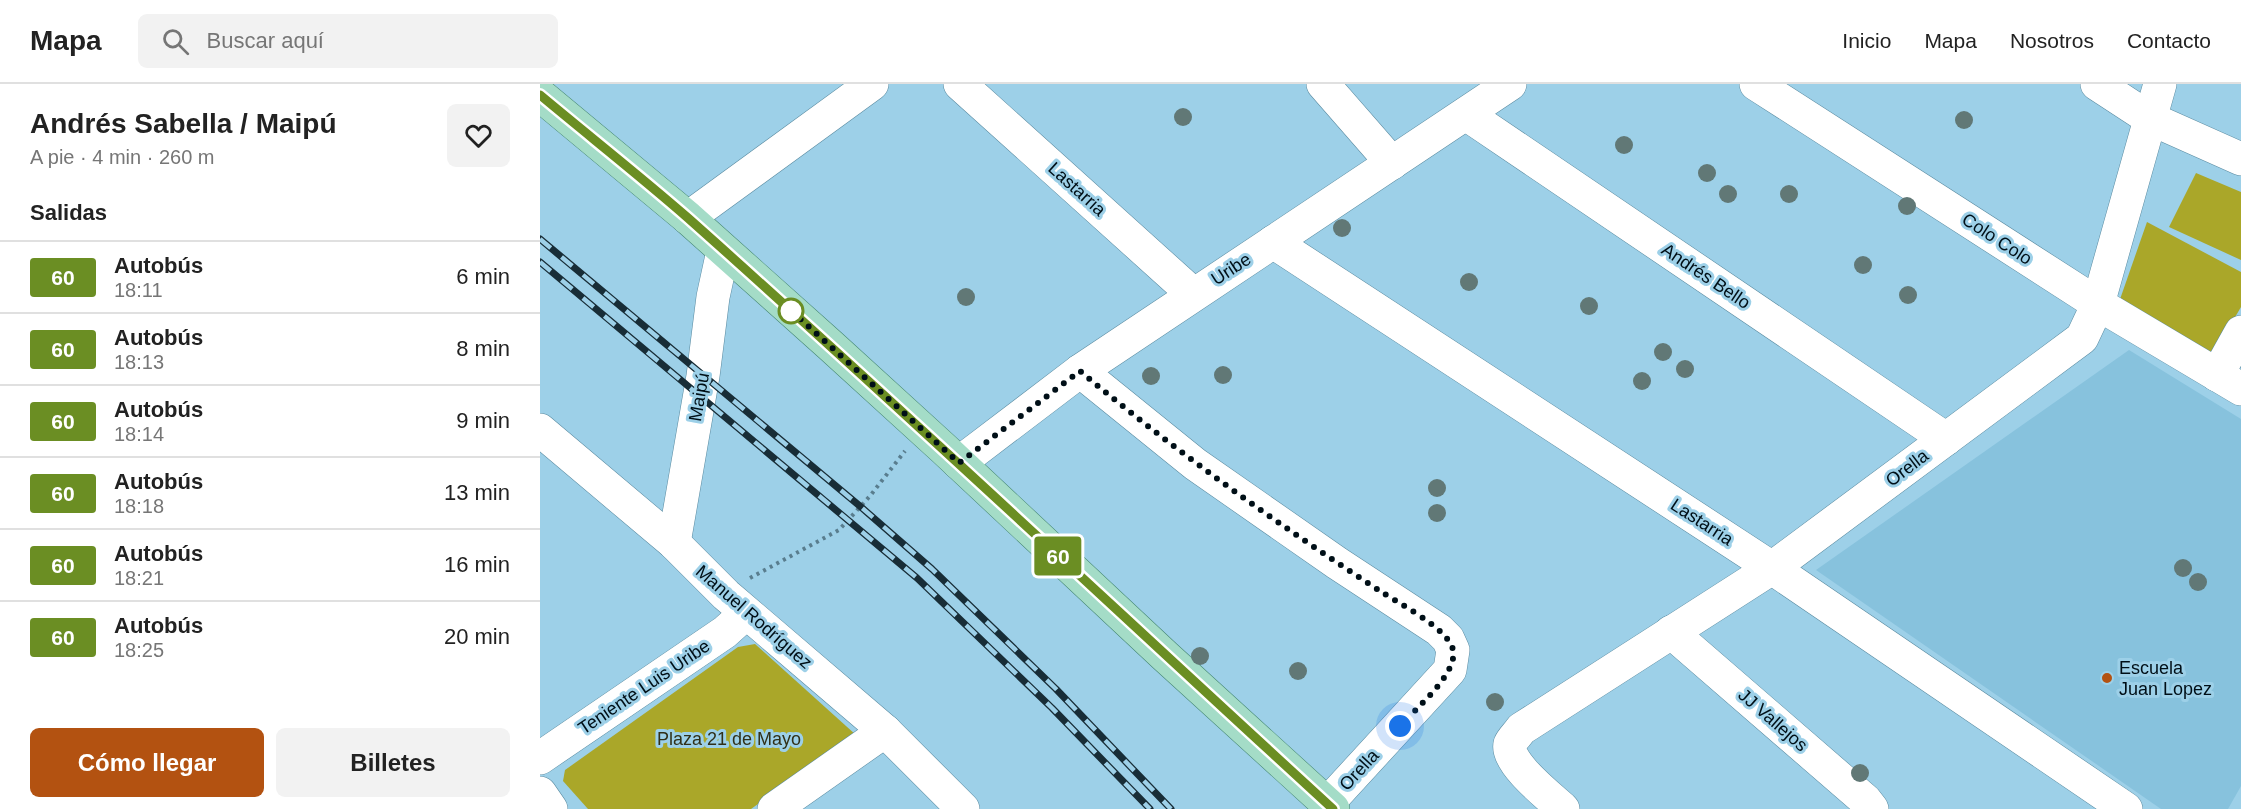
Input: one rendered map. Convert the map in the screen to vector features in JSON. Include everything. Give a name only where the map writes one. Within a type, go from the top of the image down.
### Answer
[{"type":"main road","points":[[540,95],[688,218],[821,337],[1173,664],[1330,806]]},
{"type":"street","points":[[688,218],[872,84]]},
{"type":"street","name":"Lastarria","points":[[960,84],[1193,294]]},
{"type":"street","points":[[1323,84],[1392,164]]},
{"type":"street","name":"Uribe","points":[[959,463],[1080,371],[1510,84]]},
{"type":"street","name":"Colo Colo","points":[[1756,84],[2098,304],[2229,382]]},
{"type":"street","points":[[2097,84],[2149,118],[2241,159]]},
{"type":"street","name":"Orella","points":[[1563,809],[1514,762],[1510,743],[1521,729],[1773,568],[2082,338],[2098,304],[2160,84]]},
{"type":"street","name":"Andrés Bello","points":[[1466,114],[1946,439]]},
{"type":"street","name":"Lastarria","points":[[1274,242],[1773,568],[2126,809]]},
{"type":"street","name":"Maipú","points":[[674,543],[713,297],[723,251]]},
{"type":"street","points":[[2229,382],[2241,332]]},
{"type":"street","name":"Orella","points":[[1080,371],[1195,464],[1337,563],[1439,630],[1453,650],[1450,670],[1443,679],[1330,806]]},
{"type":"street","name":"Manuel Rodríguez","points":[[540,430],[674,543],[736,604],[885,731],[963,809]]},
{"type":"street","name":"Teniente Luis Uribe","points":[[540,758],[725,632],[736,604]]},
{"type":"street","name":"JJ Vallejos","points":[[1671,632],[1865,800],[1872,809]]},
{"type":"street","points":[[774,809],[885,731]]},
{"type":"street","points":[[540,793],[551,809]]},
{"type":"path","points":[[736,604],[758,571],[839,530],[870,496],[904,451]]},
{"type":"shaded area","name":"Escuela Juan Lopez","points":[[2129,350],[2241,419],[2241,786],[2228,809],[2161,809],[1816,570]]},
{"type":"green space","points":[[2196,173],[2241,192],[2241,260],[2169,227]]},
{"type":"green space","points":[[2147,222],[2241,272],[2241,307],[2210,360],[2118,305]]},
{"type":"green space","name":"Plaza 21 de Mayo","points":[[755,644],[856,735],[751,809],[588,809],[563,781],[565,770],[738,647]]},
{"type":"railway","points":[[540,239],[932,569],[1056,689],[1171,809]]},
{"type":"railway","points":[[540,262],[917,578],[1052,708],[1150,809]]},
{"type":"bus line","name":"60","points":[[540,95],[688,218],[830,345],[1333,809]]},
{"type":"place","name":"Escuela Juan Lopez","points":[[2107,678]]},
{"type":"route","points":[[791,311],[784,304],[959,463],[1080,371],[1195,464],[1337,563],[1429,623],[1448,639],[1453,650],[1450,670],[1400,726]]}]
